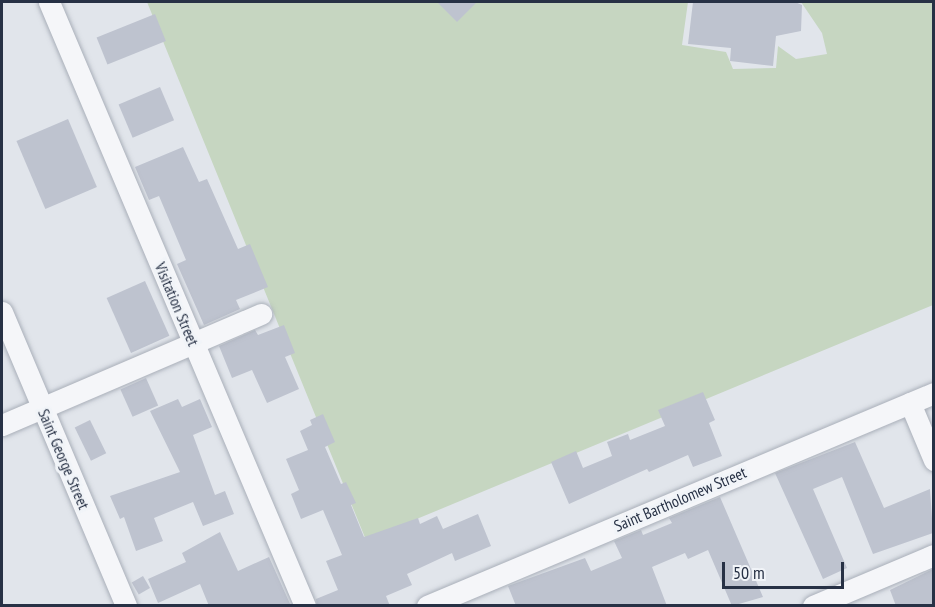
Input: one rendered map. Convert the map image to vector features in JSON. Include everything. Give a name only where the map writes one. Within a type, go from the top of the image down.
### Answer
[{"type":"street","name":"Visitation Street","points":[[49,2],[305,606]]},
{"type":"street","name":"Saint George Street","points":[[2,312],[126,606]]},
{"type":"street","points":[[2,425],[261,314]]},
{"type":"street","name":"Saint Bartholomew Street","points":[[427,606],[933,393]]},
{"type":"street","points":[[910,403],[933,460]]},
{"type":"street","points":[[813,606],[933,555]]},
{"type":"green space","points":[[147,2],[688,2],[682,45],[726,52],[733,69],[776,68],[778,46],[796,59],[827,54],[822,33],[801,2],[933,2],[933,305],[366,540]]},
{"type":"building","points":[[437,2],[477,2],[457,22]]},
{"type":"building","points":[[693,2],[795,2],[802,5],[801,31],[776,36],[773,66],[730,61],[731,48],[688,44]]},
{"type":"building","points":[[155,14],[166,41],[107,64],[97,38]]},
{"type":"building","points":[[160,87],[174,120],[133,138],[119,105]]},
{"type":"building","points":[[68,119],[97,187],[45,209],[16,141]]},
{"type":"building","points":[[183,147],[199,182],[207,179],[238,249],[250,244],[268,287],[236,300],[240,309],[204,325],[177,264],[186,260],[159,196],[149,200],[135,167]]},
{"type":"building","points":[[145,281],[169,336],[131,353],[107,298]]},
{"type":"building","points":[[284,325],[295,353],[285,357],[299,389],[267,403],[252,370],[232,378],[219,346],[255,330],[258,335]]},
{"type":"building","points":[[146,378],[158,405],[133,417],[120,389]]},
{"type":"building","points":[[703,392],[715,420],[709,423],[722,456],[693,467],[688,455],[649,472],[647,469],[569,504],[551,462],[576,451],[583,468],[612,456],[607,442],[628,434],[630,440],[665,426],[658,410]]},
{"type":"building","points":[[178,399],[182,407],[200,399],[212,427],[193,435],[215,495],[225,491],[234,514],[203,526],[193,502],[154,518],[163,541],[136,551],[124,517],[120,519],[110,496],[180,472],[150,411]]},
{"type":"building","points":[[323,414],[335,442],[325,447],[341,484],[346,482],[356,503],[351,505],[364,537],[418,518],[420,524],[437,516],[443,529],[478,514],[491,546],[455,561],[452,553],[407,574],[412,585],[386,596],[390,606],[317,606],[316,599],[338,590],[326,561],[342,555],[323,510],[301,519],[291,494],[299,490],[286,459],[308,450],[300,431],[312,425],[310,420]]},
{"type":"building","points":[[90,420],[106,453],[91,461],[75,427]]},
{"type":"building","points":[[855,442],[884,508],[930,489],[933,533],[873,554],[842,477],[813,489],[847,568],[823,579],[775,473]]},
{"type":"building","points":[[720,497],[763,597],[732,606],[708,550],[688,559],[685,553],[652,567],[667,606],[516,606],[508,586],[585,558],[591,571],[622,558],[614,541],[641,530],[643,535],[672,523],[669,518]]},
{"type":"building","points":[[220,532],[238,571],[269,557],[291,606],[209,606],[200,584],[158,603],[148,579],[186,562],[182,553]]},
{"type":"building","points":[[933,569],[933,606],[896,606],[890,590]]},
{"type":"building","points":[[143,576],[150,588],[139,595],[132,582]]}]
